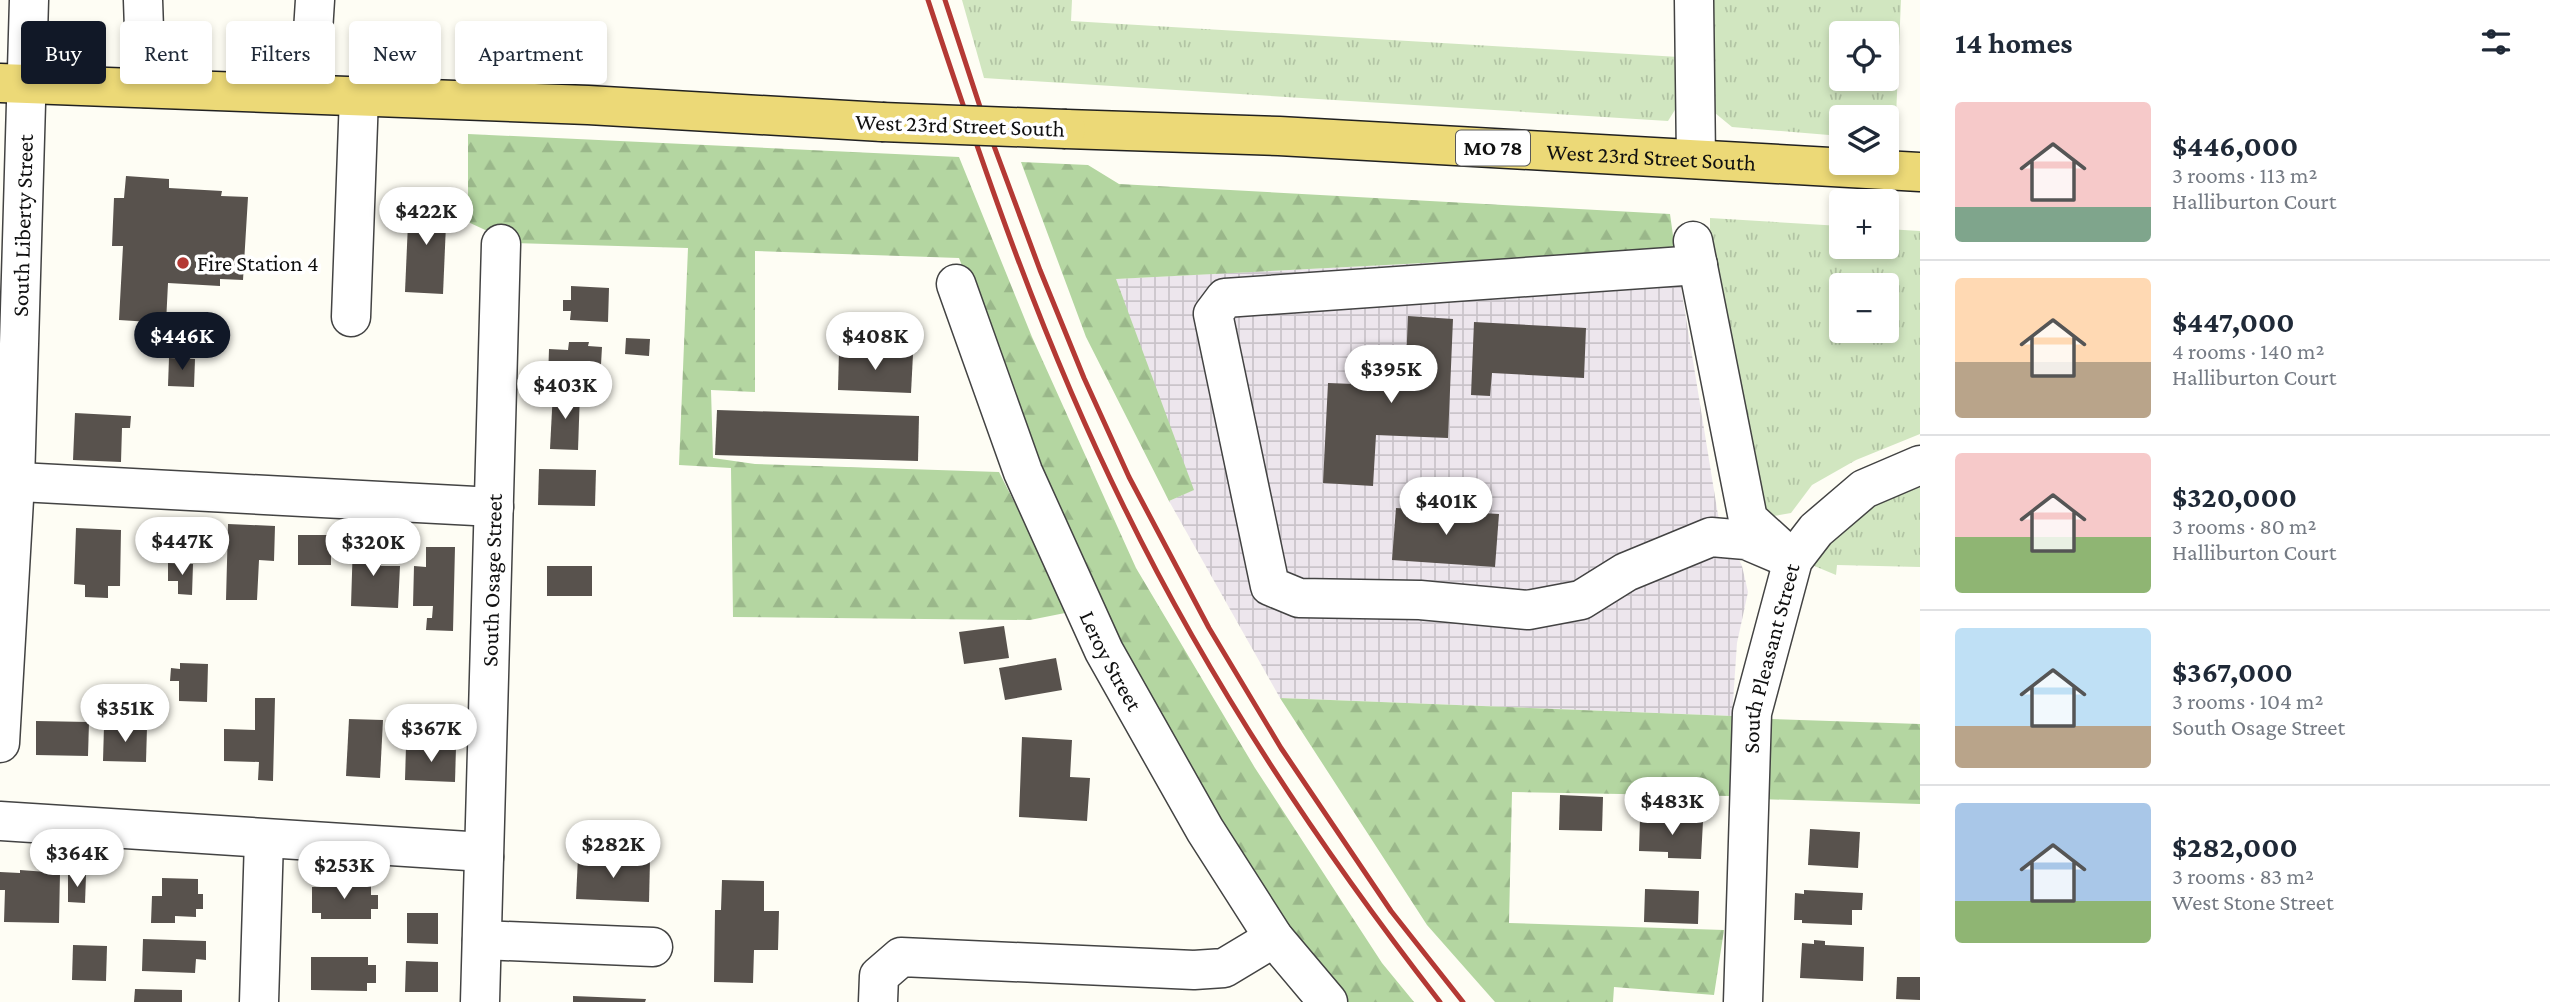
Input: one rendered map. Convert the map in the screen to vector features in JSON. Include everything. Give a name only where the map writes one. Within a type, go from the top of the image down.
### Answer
[{"type":"main road","name":"West 23rd Street South","points":[[13,83],[588,105],[882,122],[1279,136],[1920,172]]},
{"type":"street","name":"South Liberty Street","points":[[0,743],[8,481],[13,83],[29,0]]},
{"type":"street","points":[[143,0],[146,88]]},
{"type":"street","points":[[309,94],[315,0]]},
{"type":"street","points":[[1694,0],[1696,159]]},
{"type":"street","points":[[351,317],[359,96]]},
{"type":"street","name":"South Osage Street","points":[[480,1002],[501,244]]},
{"type":"street","points":[[1696,253],[1748,519],[1793,560],[1746,540],[1711,537],[1626,572],[1581,600],[1528,610],[1420,600],[1299,598],[1269,586],[1213,314],[1225,298],[1696,253]]},
{"type":"street","name":"Leroy Street","points":[[956,284],[1023,472],[1104,651],[1205,830],[1274,938],[1328,1002]]},
{"type":"street","name":"South Pleasant Street","points":[[1743,1002],[1752,713],[1793,560],[1816,530],[1864,489],[1920,465]]},
{"type":"street","points":[[8,481],[494,507]]},
{"type":"street","points":[[0,821],[468,851],[484,857]]},
{"type":"street","points":[[259,1002],[264,839]]},
{"type":"street","points":[[878,1002],[879,976],[901,957],[1194,971],[1224,968],[1274,938]]},
{"type":"street","points":[[482,940],[653,947]]},
{"type":"shaded area","points":[[1675,250],[1718,515],[1742,566],[1748,592],[1737,643],[1732,716],[1280,698],[1169,501],[1193,490],[1115,279]]},
{"type":"green space","points":[[962,0],[1072,0],[1071,21],[1679,57],[1678,105],[1668,121],[984,78]]},
{"type":"green space","points":[[1709,0],[1901,0],[1899,47],[1899,21],[1829,21],[1829,91],[1897,91],[1896,105],[1829,105],[1829,135],[1732,127],[1715,113],[1710,88]]},
{"type":"green space","points":[[468,134],[959,157],[1032,337],[1136,568],[1255,768],[1382,963],[1414,1002],[1346,1002],[1301,947],[1227,840],[1144,692],[1057,507],[959,258],[755,251],[755,392],[711,390],[713,458],[755,464],[999,472],[1070,612],[1030,620],[733,617],[731,468],[679,465],[688,248],[513,243],[468,222]]},
{"type":"green space","points":[[1021,162],[1088,165],[1119,184],[1670,214],[1675,250],[1116,279],[1194,490],[1169,501],[1086,337]]},
{"type":"green space","points":[[1710,218],[1829,225],[1829,259],[1899,259],[1899,230],[1920,231],[1920,434],[1856,460],[1812,485],[1791,513],[1768,517],[1756,501],[1710,246]]},
{"type":"green space","points":[[1920,485],[1920,567],[1837,565],[1836,575],[1812,565],[1827,540],[1862,510]]},
{"type":"green space","points":[[1280,698],[1732,716],[1730,796],[1512,792],[1509,923],[1724,930],[1714,995],[1614,987],[1613,1002],[1495,1002],[1427,925]]},
{"type":"green space","points":[[1770,719],[1920,724],[1920,804],[1759,799]]},
{"type":"building","name":"Fire Station 4","points":[[126,176],[169,179],[169,188],[222,191],[221,196],[248,197],[243,280],[220,279],[220,286],[168,283],[166,323],[119,320],[123,246],[112,246],[114,198],[124,198]]},
{"type":"building","points":[[409,200],[447,201],[443,294],[405,292]]},
{"type":"building","points":[[571,286],[609,288],[608,322],[570,320],[571,311],[563,311],[563,300],[571,300]]},
{"type":"building","points":[[1408,316],[1453,319],[1448,438],[1376,435],[1373,486],[1323,483],[1328,383],[1405,386]]},
{"type":"building","points":[[1474,322],[1586,328],[1584,378],[1492,373],[1490,396],[1471,395]]},
{"type":"building","points":[[626,338],[650,339],[649,356],[625,354]]},
{"type":"building","points":[[569,342],[589,342],[588,346],[602,347],[600,382],[548,379],[549,349],[568,350]]},
{"type":"building","points":[[839,351],[913,354],[911,393],[838,390]]},
{"type":"building","points":[[169,358],[195,359],[194,387],[168,386]]},
{"type":"building","points":[[553,391],[580,392],[578,450],[550,449]]},
{"type":"building","points":[[717,410],[919,416],[918,461],[715,455]]},
{"type":"building","points":[[75,413],[131,416],[130,428],[122,428],[121,462],[73,460]]},
{"type":"building","points":[[539,469],[596,470],[595,506],[538,505]]},
{"type":"building","points":[[1396,508],[1499,514],[1495,567],[1392,560]]},
{"type":"building","points":[[167,521],[214,523],[213,559],[166,557]]},
{"type":"building","points":[[228,524],[275,526],[274,561],[259,560],[257,600],[226,600]]},
{"type":"building","points":[[76,528],[121,530],[120,586],[108,586],[108,598],[85,597],[85,585],[74,584]]},
{"type":"building","points":[[298,535],[331,535],[331,565],[298,565]]},
{"type":"building","points":[[353,541],[382,542],[381,566],[400,566],[398,608],[351,606]]},
{"type":"building","points":[[426,547],[455,547],[453,631],[426,630],[427,618],[432,618],[433,606],[413,606],[414,566],[426,567]]},
{"type":"building","points":[[168,563],[193,564],[192,595],[178,594],[178,581],[168,581]]},
{"type":"building","points":[[547,566],[592,566],[592,596],[547,596]]},
{"type":"building","points":[[1004,626],[1009,658],[964,664],[959,632]]},
{"type":"building","points":[[1056,658],[1062,690],[1005,700],[999,668]]},
{"type":"building","points":[[180,663],[208,664],[207,702],[179,701],[179,681],[170,681],[171,668],[180,669]]},
{"type":"building","points":[[255,698],[275,698],[273,781],[258,780],[259,762],[224,761],[224,729],[255,730]]},
{"type":"building","points":[[349,719],[383,720],[380,778],[346,776]]},
{"type":"building","points":[[36,721],[89,722],[88,756],[36,755]]},
{"type":"building","points":[[104,726],[147,727],[146,762],[103,761]]},
{"type":"building","points":[[1022,737],[1072,740],[1070,777],[1090,778],[1087,821],[1019,817]]},
{"type":"building","points":[[406,746],[456,747],[455,782],[405,780]]},
{"type":"building","points":[[1560,795],[1603,797],[1602,831],[1559,830]]},
{"type":"building","points":[[1640,818],[1703,821],[1701,859],[1668,858],[1668,852],[1639,851]]},
{"type":"building","points":[[1810,829],[1860,832],[1858,868],[1808,865]]},
{"type":"building","points":[[578,857],[650,860],[649,902],[576,899]]},
{"type":"building","points":[[20,870],[60,873],[59,923],[4,922],[5,890],[0,890],[0,872],[20,873]]},
{"type":"building","points":[[68,875],[86,875],[85,903],[68,902]]},
{"type":"building","points":[[162,878],[198,879],[198,894],[203,894],[203,909],[196,909],[196,917],[175,916],[175,923],[151,923],[152,896],[162,896]]},
{"type":"building","points":[[722,880],[764,881],[764,911],[779,911],[778,950],[754,950],[753,983],[714,982],[715,910],[721,910]]},
{"type":"building","points":[[322,883],[371,883],[371,895],[378,895],[378,909],[371,909],[371,919],[321,919],[321,913],[312,913],[312,887],[322,887]]},
{"type":"building","points":[[1645,889],[1699,891],[1698,924],[1644,922]]},
{"type":"building","points":[[1804,890],[1863,893],[1862,910],[1852,910],[1852,925],[1802,923],[1802,920],[1794,920],[1795,893],[1804,894]]},
{"type":"building","points":[[407,913],[438,913],[438,944],[407,943]]},
{"type":"building","points":[[143,939],[206,941],[206,960],[196,959],[195,973],[142,971]]},
{"type":"building","points":[[1814,940],[1825,941],[1825,945],[1864,947],[1863,981],[1800,978],[1802,943],[1814,944]]},
{"type":"building","points":[[73,945],[107,946],[106,981],[72,980]]},
{"type":"building","points":[[311,957],[368,957],[368,965],[376,965],[376,983],[367,983],[367,991],[311,990]]},
{"type":"building","points":[[406,961],[438,962],[438,992],[405,992]]},
{"type":"building","points":[[1897,977],[1920,977],[1920,1000],[1896,999]]},
{"type":"building","points":[[135,989],[182,990],[182,1002],[134,1002]]},
{"type":"building","points":[[573,996],[646,999],[645,1002],[573,1002]]},
{"type":"railway","points":[[928,0],[971,130],[1042,322],[1096,447],[1158,574],[1231,702],[1310,825],[1440,1002]]},
{"type":"railway","points":[[945,0],[984,119],[1040,270],[1084,378],[1129,477],[1209,628],[1281,748],[1391,911],[1463,1002]]},
{"type":"place","name":"Fire Station 4","points":[[183,263]]}]
